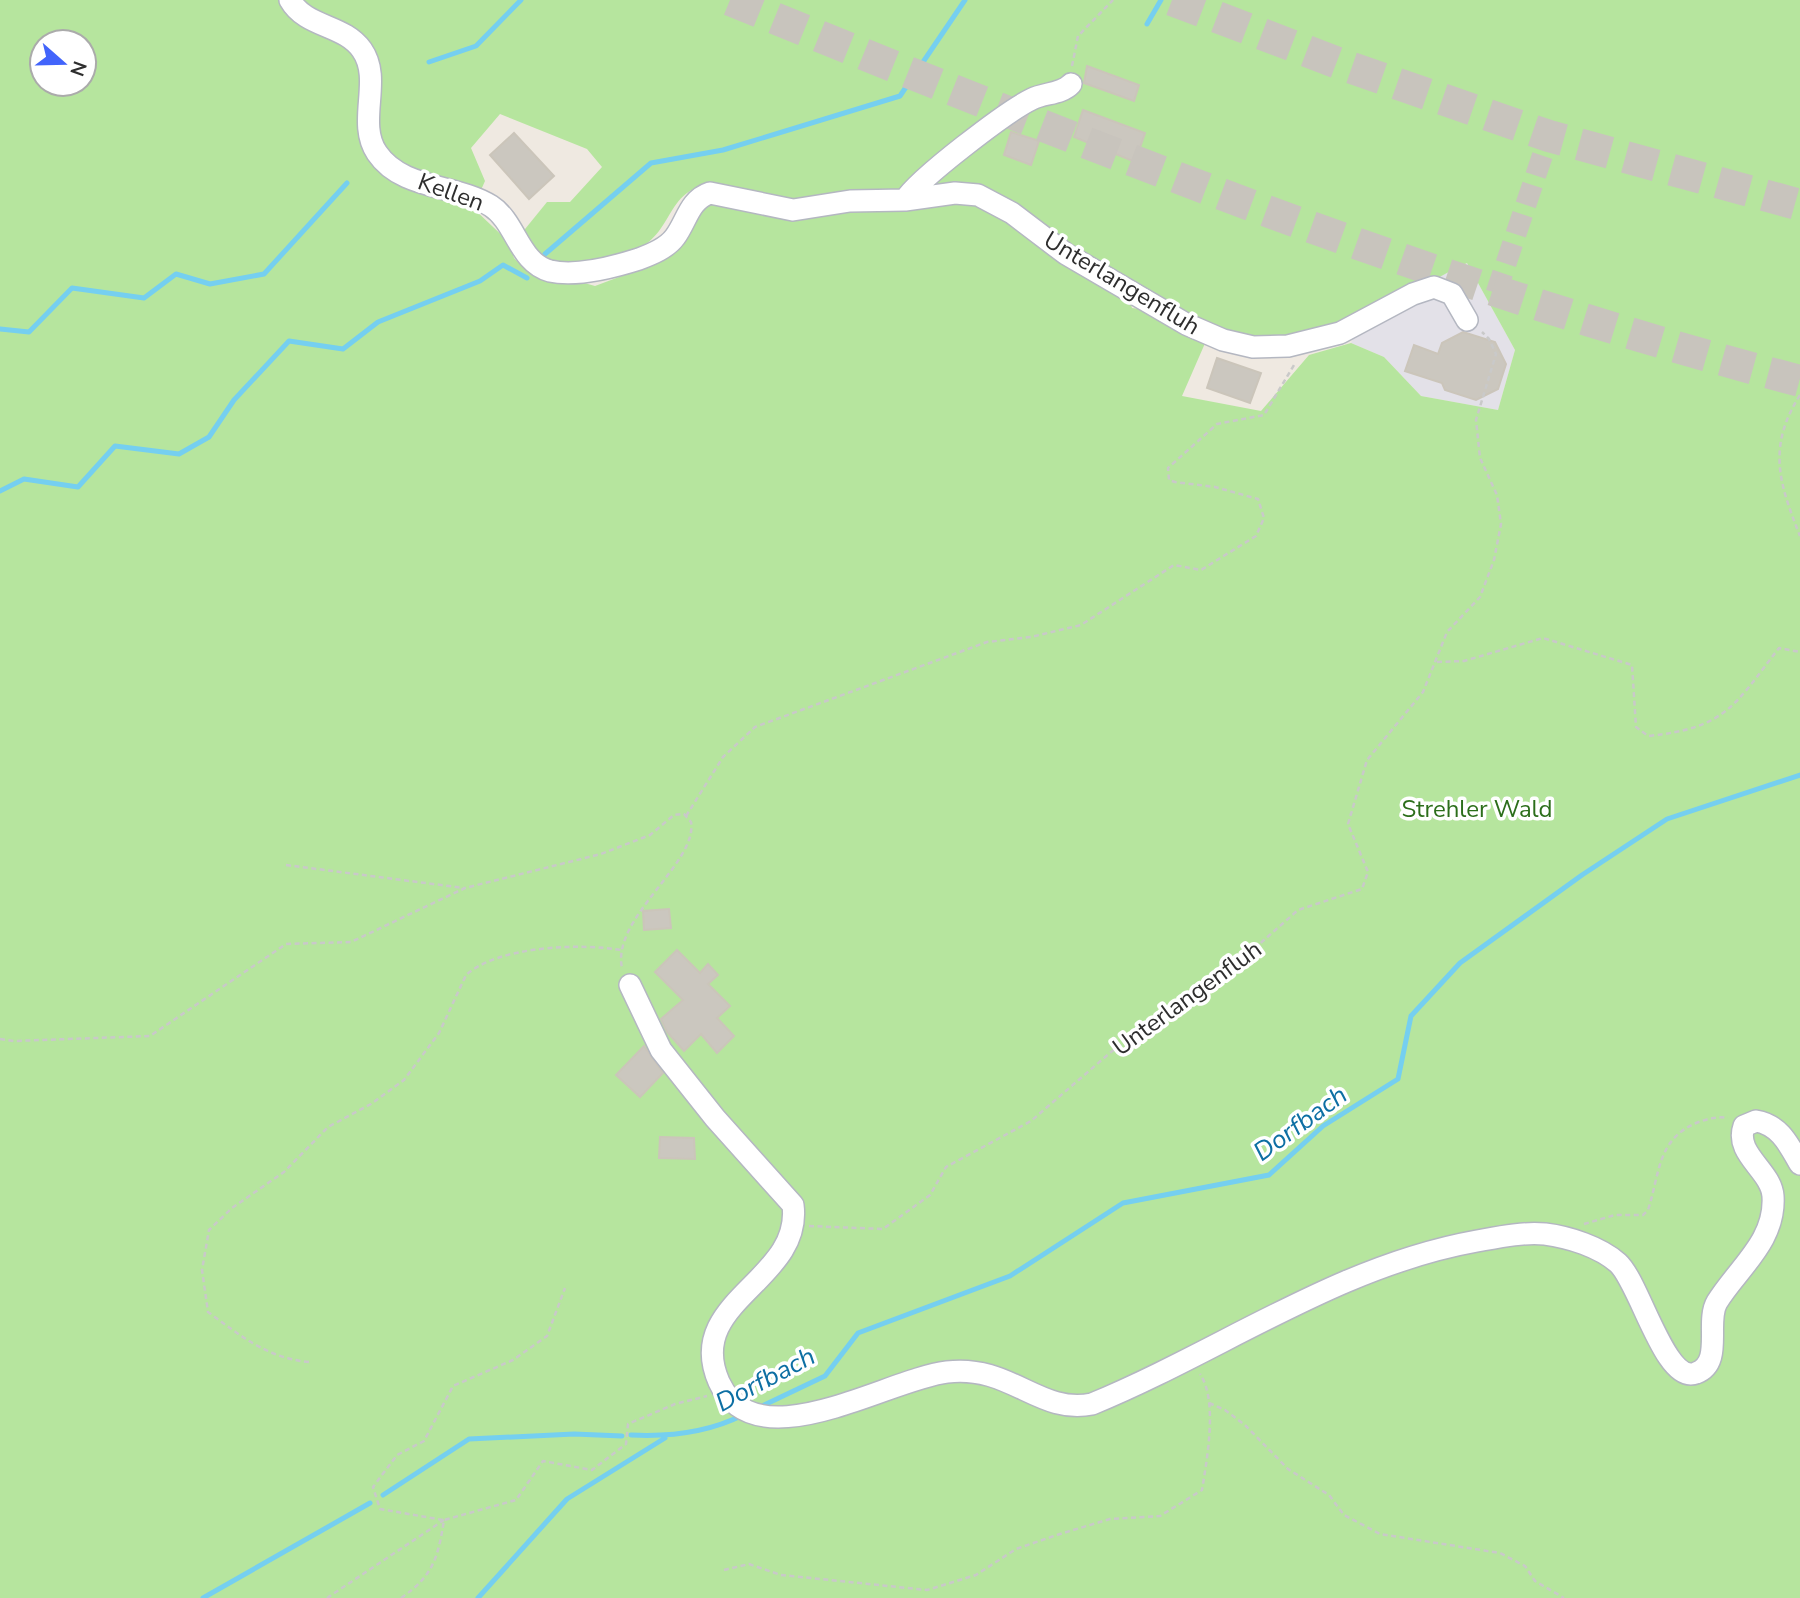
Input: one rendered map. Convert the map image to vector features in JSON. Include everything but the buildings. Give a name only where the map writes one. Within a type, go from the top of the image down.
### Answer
[{"type":"street","name":"Kellen","points":[[290,0],[306,18],[342,34],[362,50],[369,73],[368,127],[371,141],[385,163],[410,178],[488,204],[501,213],[525,253],[542,268],[568,272],[599,268],[655,253],[674,238],[698,199],[710,192]]},
{"type":"street","points":[[905,200],[925,178],[1031,99],[1066,89],[1071,84]]},
{"type":"street","name":"Unterlangenfluh","points":[[710,192],[780,210],[850,201],[905,200],[955,193],[978,195],[1012,213],[1066,254],[1207,334],[1253,347],[1306,343],[1340,333],[1413,294],[1434,287],[1452,294],[1467,320]]},
{"type":"street","points":[[630,985],[661,1049],[715,1118],[793,1205],[796,1223],[790,1240],[776,1261],[721,1320],[715,1333],[713,1362],[724,1392],[749,1412],[785,1418],[804,1415],[925,1376],[965,1370],[992,1374],[1055,1404],[1077,1407],[1120,1392],[1332,1288],[1414,1256],[1508,1235],[1543,1234],[1564,1238],[1595,1249],[1618,1263],[1635,1285],[1673,1367],[1688,1375],[1696,1373],[1710,1359],[1716,1304],[1760,1245],[1772,1212],[1772,1187],[1744,1147],[1744,1126],[1756,1121],[1772,1126],[1787,1141],[1800,1164]]},
{"type":"path","points":[[1071,84],[1074,46],[1078,36],[1113,0]]},
{"type":"path","name":"Unterlangenfluh","points":[[796,1223],[883,1230],[930,1195],[946,1167],[1031,1121],[1122,1044],[1163,1014],[1213,985],[1298,910],[1362,889],[1368,872],[1348,824],[1367,760],[1423,692],[1447,632],[1480,597],[1494,560],[1501,524],[1497,495],[1480,458],[1476,433],[1478,409],[1496,355],[1489,339],[1467,320]]},
{"type":"path","points":[[686,816],[723,757],[755,727],[987,642],[1031,637],[1081,625],[1174,565],[1201,570],[1256,536],[1264,518],[1258,499],[1169,480],[1168,468],[1217,424],[1264,415],[1276,399],[1306,343]]},
{"type":"path","points":[[1800,395],[1784,421],[1778,470],[1800,536]]},
{"type":"path","points":[[1437,662],[1464,661],[1543,638],[1618,659],[1632,665],[1636,727],[1648,736],[1683,733],[1711,723],[1740,699],[1779,648],[1800,652]]},
{"type":"path","points":[[0,1039],[14,1041],[150,1036],[286,944],[351,942],[465,888],[601,854],[650,835],[674,816],[686,816]]},
{"type":"path","points":[[630,985],[622,969],[621,950],[648,899],[688,843],[692,825],[686,816]]},
{"type":"path","points":[[286,865],[465,888]]},
{"type":"path","points":[[309,1362],[283,1360],[245,1340],[208,1311],[202,1270],[209,1230],[232,1208],[284,1172],[328,1127],[371,1104],[404,1080],[439,1034],[460,986],[473,969],[489,960],[540,950],[591,944],[621,950]]},
{"type":"path","points":[[1564,1238],[1589,1221],[1615,1215],[1643,1215],[1648,1210],[1666,1147],[1682,1129],[1721,1116],[1736,1119],[1744,1126]]},
{"type":"path","points":[[444,1520],[380,1509],[373,1487],[397,1455],[424,1441],[453,1386],[513,1360],[547,1336],[565,1288]]},
{"type":"path","points":[[724,1570],[749,1564],[782,1575],[927,1590],[976,1575],[1016,1549],[1060,1534],[1110,1519],[1160,1516],[1202,1490],[1208,1455],[1206,1383],[1188,1357]]},
{"type":"path","points":[[327,1598],[444,1520],[516,1500],[543,1461],[592,1470],[626,1444],[628,1424],[675,1404],[724,1392]]},
{"type":"path","points":[[1208,1402],[1225,1410],[1245,1425],[1288,1469],[1329,1495],[1344,1515],[1380,1534],[1500,1553],[1515,1560],[1535,1581],[1564,1598]]},
{"type":"path","points":[[401,1598],[422,1583],[439,1553],[444,1520]]},
{"type":"shaded area","points":[[1467,263],[1515,350],[1498,410],[1421,396],[1384,357],[1351,343],[1366,312]]},
{"type":"green space","name":"Strehler Wald","points":[[0,0],[1800,0],[1800,1598],[0,1598]],"holes":[[[1003,108],[999,129],[969,151],[930,189],[933,192],[970,186],[985,189],[1008,202],[1063,246],[1110,275],[1168,306],[1227,330],[1255,337],[1281,339],[1327,330],[1376,310],[1467,263],[1515,350],[1498,410],[1421,396],[1384,357],[1351,343],[1309,355],[1261,411],[1182,396],[1206,341],[1155,311],[1132,308],[1129,298],[978,202],[954,201],[918,209],[845,204],[811,215],[699,203],[682,214],[635,271],[595,286],[521,265],[514,258],[510,243],[473,208],[485,181],[471,148],[500,114],[587,149],[602,167],[570,202],[547,202],[521,234],[535,254],[547,263],[570,271],[592,272],[608,270],[630,257],[657,234],[681,198],[702,186],[803,207],[813,196],[893,195]]]},
{"type":"waterway","points":[[429,62],[476,46],[521,0]]},
{"type":"waterway","points":[[545,254],[651,163],[723,150],[900,96],[965,0]]},
{"type":"waterway","points":[[1147,24],[1161,0]]},
{"type":"waterway","points":[[0,329],[29,332],[72,288],[144,298],[176,274],[210,284],[264,274],[347,183]]},
{"type":"waterway","points":[[0,491],[24,479],[78,487],[115,446],[179,454],[209,437],[234,400],[289,341],[343,349],[378,322],[480,281],[503,265],[527,278]]},
{"type":"waterway","name":"Dorfbach","points":[[758,1408],[825,1376],[858,1333],[1010,1276],[1123,1203],[1269,1175],[1323,1126],[1398,1079],[1411,1016],[1460,963],[1582,875],[1667,819],[1800,775]]},
{"type":"waterway","name":"Dorfbach","points":[[631,1435],[688,1432],[716,1426],[743,1415]]},
{"type":"waterway","name":"Dorfbach","points":[[383,1495],[469,1439],[574,1434],[622,1436]]},
{"type":"waterway","points":[[478,1598],[567,1499],[665,1438]]},
{"type":"waterway","name":"Dorfbach","points":[[203,1598],[370,1503]]},
{"type":"tunnel","points":[[730,0],[1126,158],[1393,256],[1663,343],[1800,381]]},
{"type":"tunnel","points":[[1172,0],[1346,66],[1549,136],[1800,205]]},
{"type":"tunnel","points":[[1496,293],[1549,136]]}]
